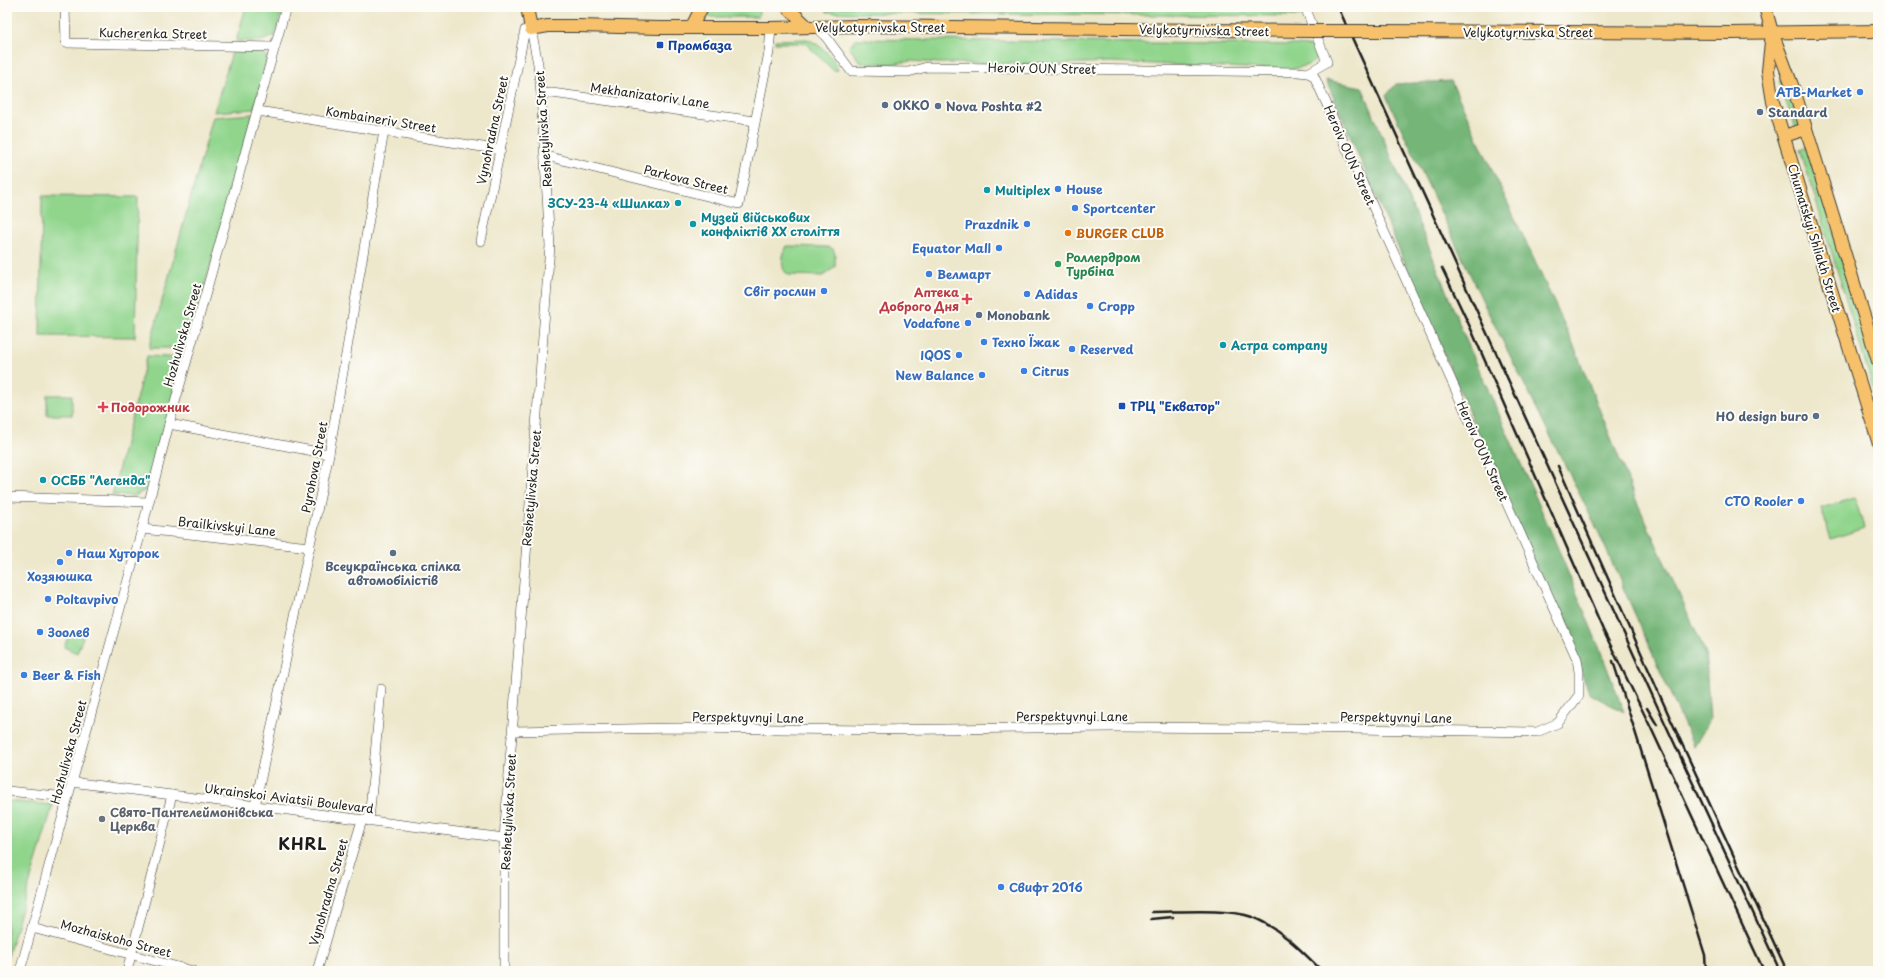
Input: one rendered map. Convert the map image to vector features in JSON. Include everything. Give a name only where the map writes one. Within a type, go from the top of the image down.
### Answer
[{"type":"main road","name":"Reshetylivska Street","points":[[527,7],[531,29]]},
{"type":"main road","points":[[691,28],[702,7]]},
{"type":"main road","points":[[787,7],[812,27]]},
{"type":"main road","name":"Chumatskyi Shliakh Street","points":[[1765,7],[1772,32],[1795,93],[1878,361]]},
{"type":"main road","name":"Velykotyrnivska Street","points":[[531,29],[548,26],[691,28],[872,26],[1308,31],[1878,31]]},
{"type":"main road","name":"Chumatskyi Shliakh Street","points":[[1772,32],[1768,71],[1773,102],[1878,441]]},
{"type":"main road","points":[[1784,136],[1806,129]]},
{"type":"street","name":"Kucherenka Street","points":[[65,7],[66,43],[275,47]]},
{"type":"street","name":"Hozhulivska Street","points":[[20,971],[142,529],[169,424],[286,7]]},
{"type":"street","points":[[1305,7],[1326,62],[1308,73]]},
{"type":"street","name":"Heroiv OUN Street","points":[[812,27],[826,37],[851,71],[908,72],[927,67],[1298,72],[1308,73],[1314,76],[1577,659]]},
{"type":"street","name":"Parkova Street","points":[[546,156],[739,204],[769,52],[771,28]]},
{"type":"street","name":"Reshetylivska Street","points":[[504,971],[504,838],[548,291],[550,246],[546,156],[541,94],[538,64],[531,29]]},
{"type":"street","name":"Vynohradna Street","points":[[481,241],[525,30],[531,29]]},
{"type":"street","name":"Mekhanizatoriv Lane","points":[[541,94],[552,93],[755,121]]},
{"type":"street","name":"Kombaineriv Street","points":[[258,111],[501,150]]},
{"type":"street","name":"Pyrohova Street","points":[[255,806],[329,454],[384,131]]},
{"type":"street","points":[[169,424],[329,454]]},
{"type":"street","points":[[7,497],[148,502]]},
{"type":"street","name":"Brailkivskyi Lane","points":[[142,529],[310,548]]},
{"type":"street","name":"Perspektyvnyi Lane","points":[[513,732],[677,728],[874,730],[1136,727],[1414,729],[1537,732],[1558,723],[1579,695],[1579,672],[1577,659]]},
{"type":"street","name":"Vynohradna Street","points":[[317,971],[365,820],[381,689]]},
{"type":"street","name":"Ukrainskoi Aviatsii Boulevard","points":[[71,782],[462,834],[504,838]]},
{"type":"street","points":[[7,791],[67,797]]},
{"type":"street","points":[[127,971],[172,795]]},
{"type":"street","name":"Mozhaiskoho Street","points":[[32,928],[193,971]]},
{"type":"green space","points":[[246,7],[283,7],[275,36],[261,41],[236,41]]},
{"type":"green space","points":[[707,7],[760,7],[758,17],[704,17]]},
{"type":"green space","points":[[827,7],[1299,7],[1302,9],[1303,16],[858,13],[827,12]]},
{"type":"green space","points":[[807,39],[817,44],[826,52],[833,60],[838,70],[834,71],[805,43],[775,43],[775,40]]},
{"type":"green space","points":[[856,39],[1295,45],[1308,46],[1319,50],[1316,59],[1313,62],[1289,70],[1110,62],[1057,64],[938,63],[911,61],[891,64],[861,63],[849,47]]},
{"type":"green space","points":[[233,49],[264,50],[267,59],[254,109],[214,112]]},
{"type":"green space","points":[[1785,79],[1801,126],[1795,128],[1779,81]]},
{"type":"green space","points":[[1326,80],[1362,87],[1463,333],[1552,534],[1624,712],[1590,694]]},
{"type":"green space","points":[[1451,81],[1571,339],[1636,500],[1705,651],[1710,720],[1694,747],[1597,529],[1485,306],[1386,96],[1396,84]]},
{"type":"green space","points":[[253,114],[187,348],[149,348],[213,117]]},
{"type":"green space","points":[[1807,146],[1878,378],[1878,404],[1800,149]]},
{"type":"green space","points":[[42,196],[138,197],[135,337],[40,336]]},
{"type":"green space","points":[[787,246],[827,247],[833,249],[835,254],[835,267],[823,276],[789,275],[786,273],[782,262]]},
{"type":"green space","points":[[147,356],[185,358],[148,489],[134,496],[112,495]]},
{"type":"green space","points":[[47,395],[72,395],[72,415],[47,415]]},
{"type":"green space","points":[[1855,498],[1864,528],[1831,539],[1821,508]]},
{"type":"green space","points":[[70,632],[83,637],[77,653],[64,647]]},
{"type":"green space","points":[[7,801],[53,805],[7,959]]},
{"type":"railway","points":[[1338,7],[1664,721],[1780,971]]},
{"type":"railway","points":[[1442,268],[1471,329],[1603,630],[1651,728],[1764,971]]},
{"type":"railway","points":[[1558,466],[1670,718],[1787,971]]},
{"type":"railway","points":[[1613,661],[1705,955],[1706,971]]},
{"type":"railway","points":[[1647,708],[1657,725]]},
{"type":"railway","points":[[1152,912],[1217,911],[1242,914],[1252,917],[1281,933],[1322,971]]},
{"type":"railway","points":[[1151,919],[1173,917]]},
{"type":"place","name":"Промбаза","points":[[660,45]]},
{"type":"place","name":"ATB-Market","points":[[1860,92]]},
{"type":"place","name":"OKKO","points":[[885,105]]},
{"type":"place","name":"Nova Poshta #2","points":[[938,106]]},
{"type":"place","name":"Standard","points":[[1760,112]]},
{"type":"place","name":"House","points":[[1058,189]]},
{"type":"place","name":"Multiplex","points":[[987,190]]},
{"type":"place","name":"ЗСУ-23-4 «Шилка»","points":[[678,203]]},
{"type":"place","name":"Sportcenter","points":[[1075,208]]},
{"type":"place","name":"Музей військових конфліктів ХХ століття","points":[[693,224]]},
{"type":"place","name":"Prazdnik","points":[[1027,224]]},
{"type":"place","name":"BURGER CLUB","points":[[1068,233]]},
{"type":"place","name":"Equator Mall","points":[[999,248]]},
{"type":"place","name":"Роллердром Турбіна","points":[[1058,264]]},
{"type":"place","name":"Велмарт","points":[[929,274]]},
{"type":"place","name":"Світ рослин","points":[[824,291]]},
{"type":"place","name":"Adidas","points":[[1027,294]]},
{"type":"place","name":"Аптека Доброго Дня","points":[[967,299]]},
{"type":"place","name":"Cropp","points":[[1090,306]]},
{"type":"place","name":"Monobank","points":[[979,315]]},
{"type":"place","name":"Vodafone","points":[[968,323]]},
{"type":"place","name":"Техно Їжак","points":[[984,342]]},
{"type":"place","name":"Астра company","points":[[1223,345]]},
{"type":"place","name":"Reserved","points":[[1072,349]]},
{"type":"place","name":"IQOS","points":[[959,355]]},
{"type":"place","name":"Citrus","points":[[1024,371]]},
{"type":"place","name":"New Balance","points":[[982,375]]},
{"type":"place","name":"ТРЦ \"Екватор\"","points":[[1122,406]]},
{"type":"place","name":"Подорожник","points":[[103,407]]},
{"type":"place","name":"HO design buro","points":[[1816,416]]},
{"type":"place","name":"ОСББ \"Легенда\"","points":[[43,480]]},
{"type":"place","name":"СТО Rooler","points":[[1801,501]]},
{"type":"place","name":"Наш Хуторок","points":[[69,553]]},
{"type":"place","name":"Всеукраїнська спілка автомобілістів","points":[[393,553]]},
{"type":"place","name":"Хозяюшка","points":[[60,562]]},
{"type":"place","name":"Poltavpivo","points":[[48,599]]},
{"type":"place","name":"Зоолев","points":[[40,632]]},
{"type":"place","name":"Beer & Fish","points":[[24,675]]},
{"type":"place","name":"Свято-Пантелеймонівська Церква","points":[[102,819]]},
{"type":"place","name":"Свифт 2016","points":[[1001,887]]},
{"type":"district","name":"KHRL","points":[[303,843]]}]
